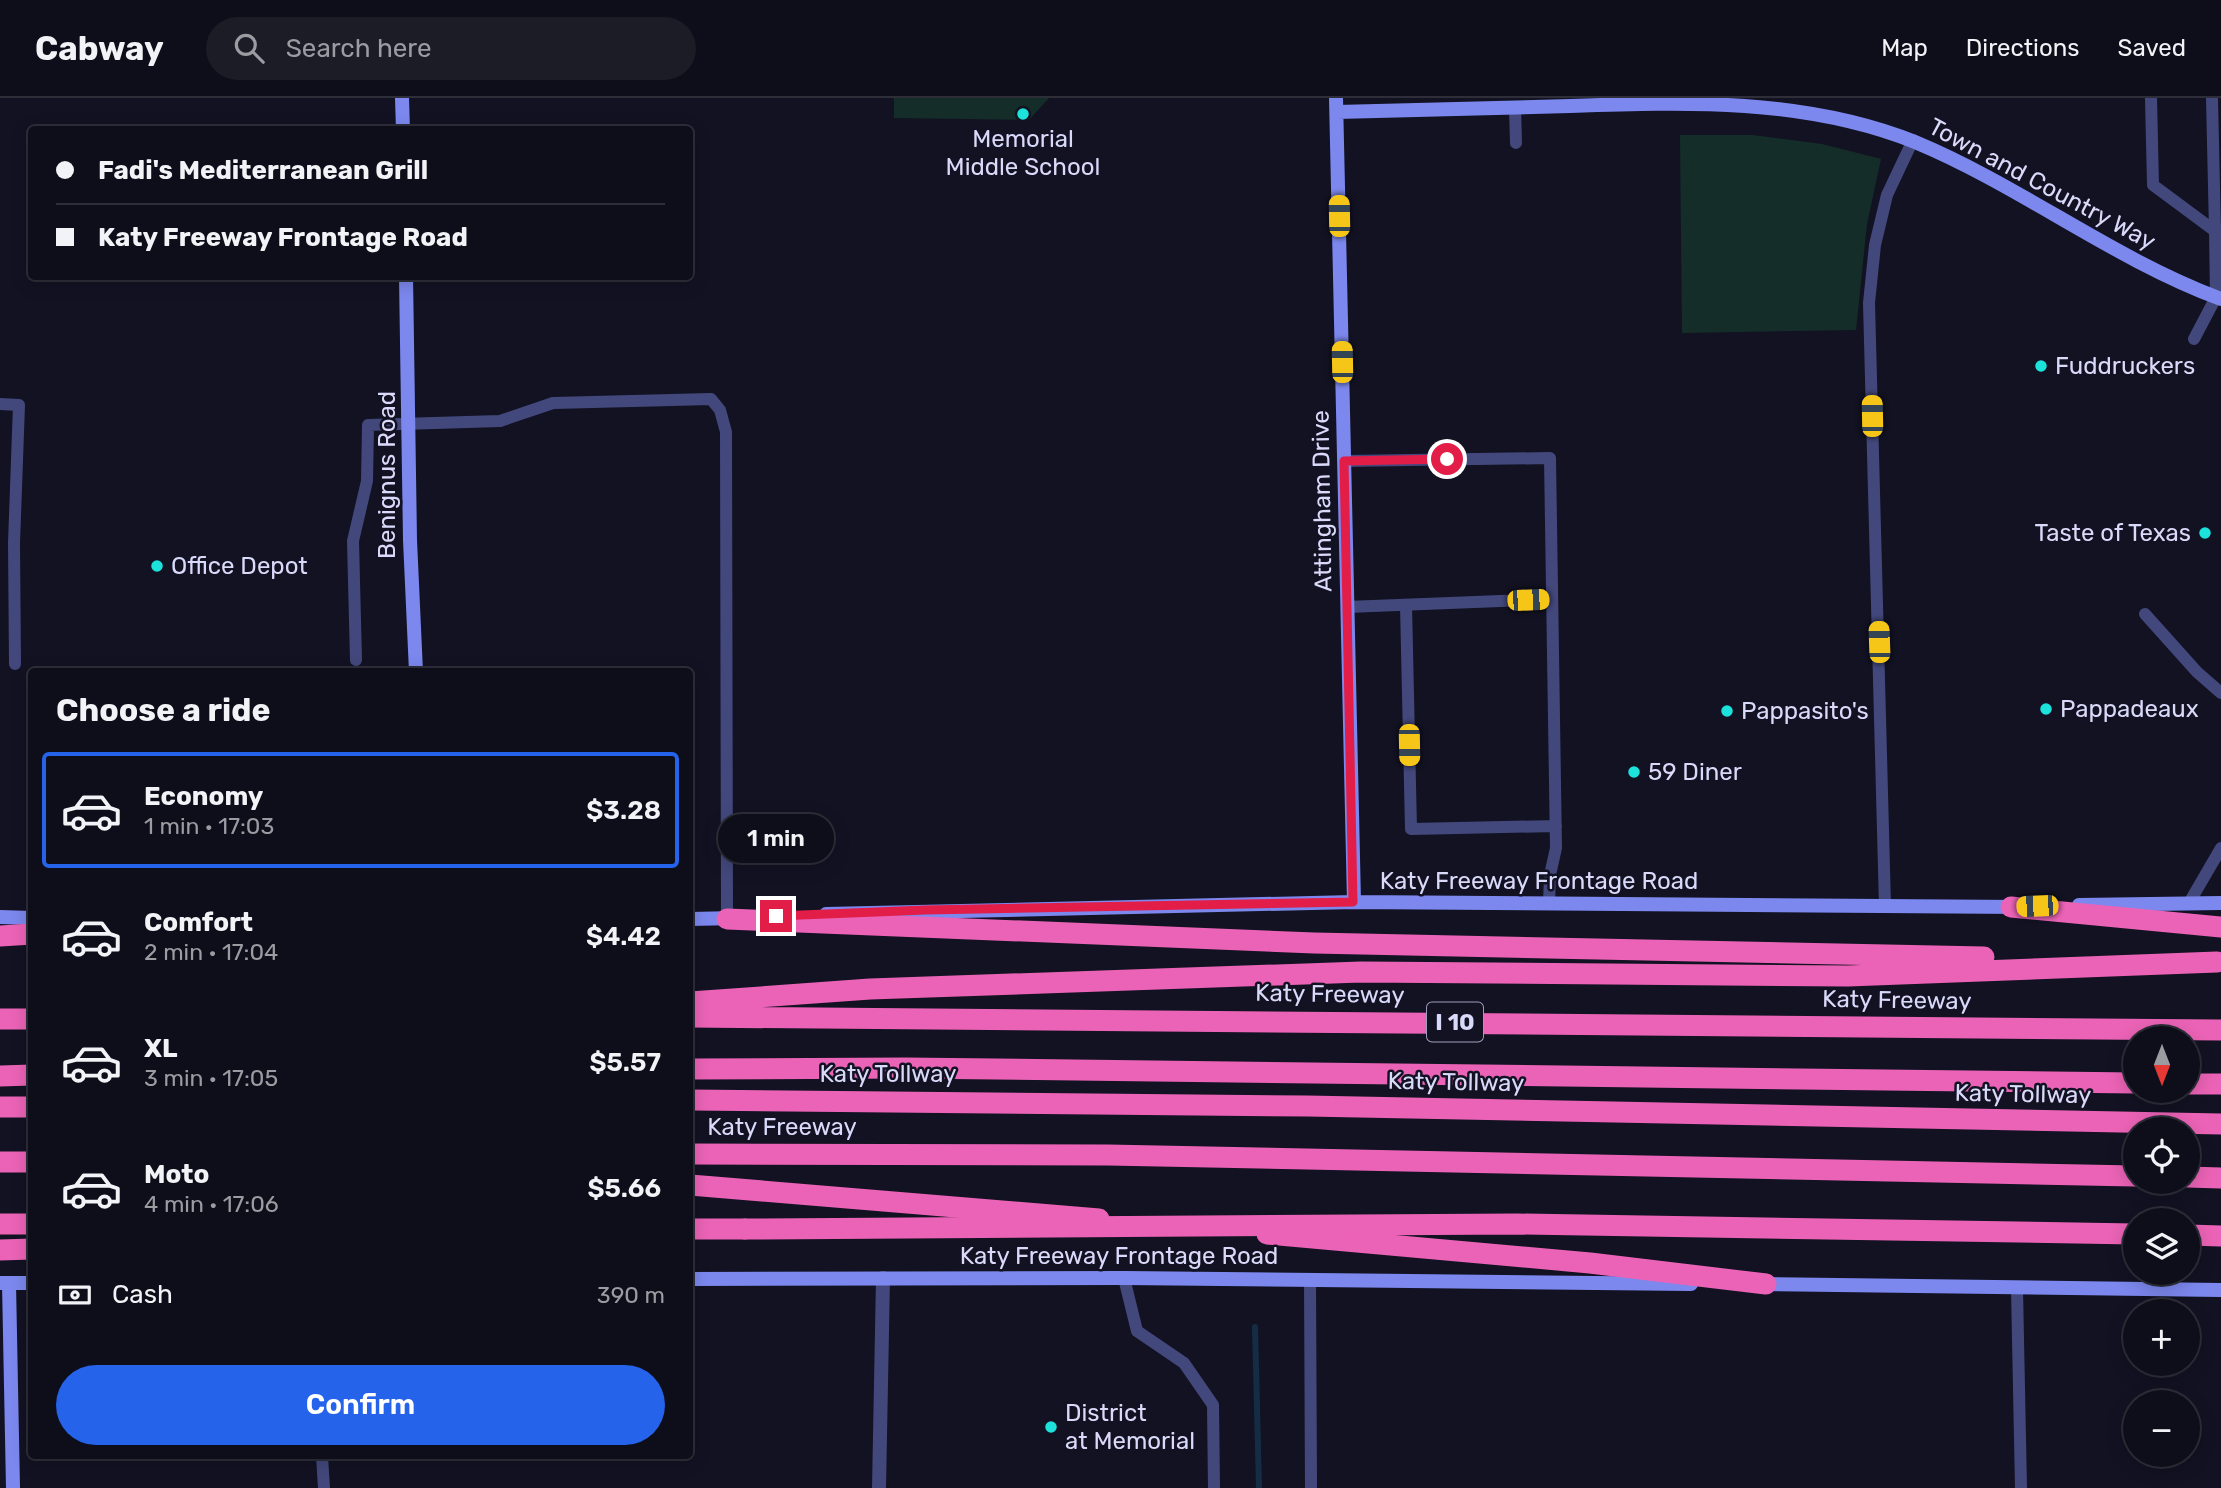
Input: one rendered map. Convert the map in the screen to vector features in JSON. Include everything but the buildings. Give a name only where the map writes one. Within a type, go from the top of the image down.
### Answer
[{"type":"highway","points":[[2011,907],[2221,927]]},
{"type":"highway","points":[[727,919],[1928,964],[2219,962]]},
{"type":"highway","points":[[0,936],[28,934]]},
{"type":"highway","points":[[693,1002],[870,989],[1361,972],[1848,976],[1928,964]]},
{"type":"highway","name":"Katy Freeway","points":[[693,1017],[2221,1030]]},
{"type":"highway","points":[[0,1019],[28,1019]]},
{"type":"highway","name":"Katy Tollway","points":[[693,1069],[906,1068],[2123,1083]]},
{"type":"highway","points":[[0,1076],[28,1075]]},
{"type":"highway","points":[[2200,1084],[2221,1084]]},
{"type":"highway","name":"Katy Tollway","points":[[693,1100],[1307,1106],[2221,1124]]},
{"type":"highway","points":[[0,1107],[28,1107]]},
{"type":"highway","name":"Katy Freeway","points":[[693,1154],[1121,1156],[2123,1176]]},
{"type":"highway","points":[[0,1162],[28,1162]]},
{"type":"highway","points":[[2200,1177],[2221,1178]]},
{"type":"highway","points":[[693,1185],[1430,1248],[1766,1284]]},
{"type":"highway","points":[[0,1224],[28,1224]]},
{"type":"highway","points":[[693,1230],[1531,1224],[2123,1234]]},
{"type":"highway","points":[[2200,1235],[2221,1236]]},
{"type":"highway","points":[[0,1250],[28,1249]]},
{"type":"main road","points":[[402,98],[403,126]]},
{"type":"main road","name":"Town and Country Way","points":[[1336,105],[1515,107],[1754,104],[1833,117],[1913,141],[2017,192],[2127,255],[2218,298]]},
{"type":"main road","name":"Attingham Drive","points":[[1336,105],[1353,902]]},
{"type":"main road","name":"Benignus Road","points":[[406,280],[411,424],[410,540],[416,668]]},
{"type":"main road","name":"Katy Freeway Frontage Road","points":[[693,919],[939,909],[1353,902],[2011,907],[2221,903]]},
{"type":"main road","points":[[0,917],[28,918]]},
{"type":"main road","name":"Katy Freeway Frontage Road","points":[[693,1279],[1124,1278],[2221,1290]]},
{"type":"main road","points":[[13,1488],[6,1456],[5,1283],[28,1283]]},
{"type":"street","points":[[879,1488],[883,1278]]},
{"type":"lane","points":[[2151,98],[2153,184],[2218,231]]},
{"type":"lane","points":[[2194,339],[2218,298],[2212,98]]},
{"type":"lane","points":[[1515,107],[1516,143]]},
{"type":"lane","points":[[1885,906],[1869,303],[1875,245],[1887,195],[1913,141]]},
{"type":"lane","points":[[356,660],[353,541],[367,481],[368,425],[500,421],[553,403],[711,399],[720,410],[726,432],[727,919]]},
{"type":"lane","points":[[0,404],[19,405],[15,664]]},
{"type":"lane","points":[[1344,461],[1550,457],[1556,826],[1549,904]]},
{"type":"lane","points":[[1347,607],[1552,599]]},
{"type":"lane","points":[[1406,605],[1411,829],[1556,826]]},
{"type":"lane","points":[[2145,614],[2197,673],[2221,693]]},
{"type":"lane","points":[[2189,903],[2221,848]]},
{"type":"lane","points":[[1124,1278],[1138,1331],[1184,1363],[1213,1405],[1214,1488]]},
{"type":"lane","points":[[1310,1280],[1311,1488]]},
{"type":"lane","points":[[2017,1289],[2021,1488]]},
{"type":"lane","points":[[322,1459],[324,1488]]},
{"type":"green space","points":[[894,98],[1049,98],[1029,120],[894,118]]},
{"type":"green space","points":[[1680,135],[1752,135],[1822,144],[1881,159],[1867,224],[1856,330],[1682,333]]},
{"type":"waterway","points":[[1255,1327],[1259,1488]]},
{"type":"place","name":"Memorial Middle School","points":[[1023,114]]},
{"type":"place","name":"Fuddruckers","points":[[2041,366]]},
{"type":"place","name":"Taste of Texas","points":[[2205,533]]},
{"type":"place","name":"Office Depot","points":[[157,566]]},
{"type":"place","name":"Pappadeaux","points":[[2046,709]]},
{"type":"place","name":"Pappasito's","points":[[1727,711]]},
{"type":"place","name":"59 Diner","points":[[1634,772]]},
{"type":"place","name":"District at Memorial","points":[[1051,1427]]},
{"type":"route","points":[[776,916],[926,910],[1353,902],[1344,461],[1447,459]]}]
